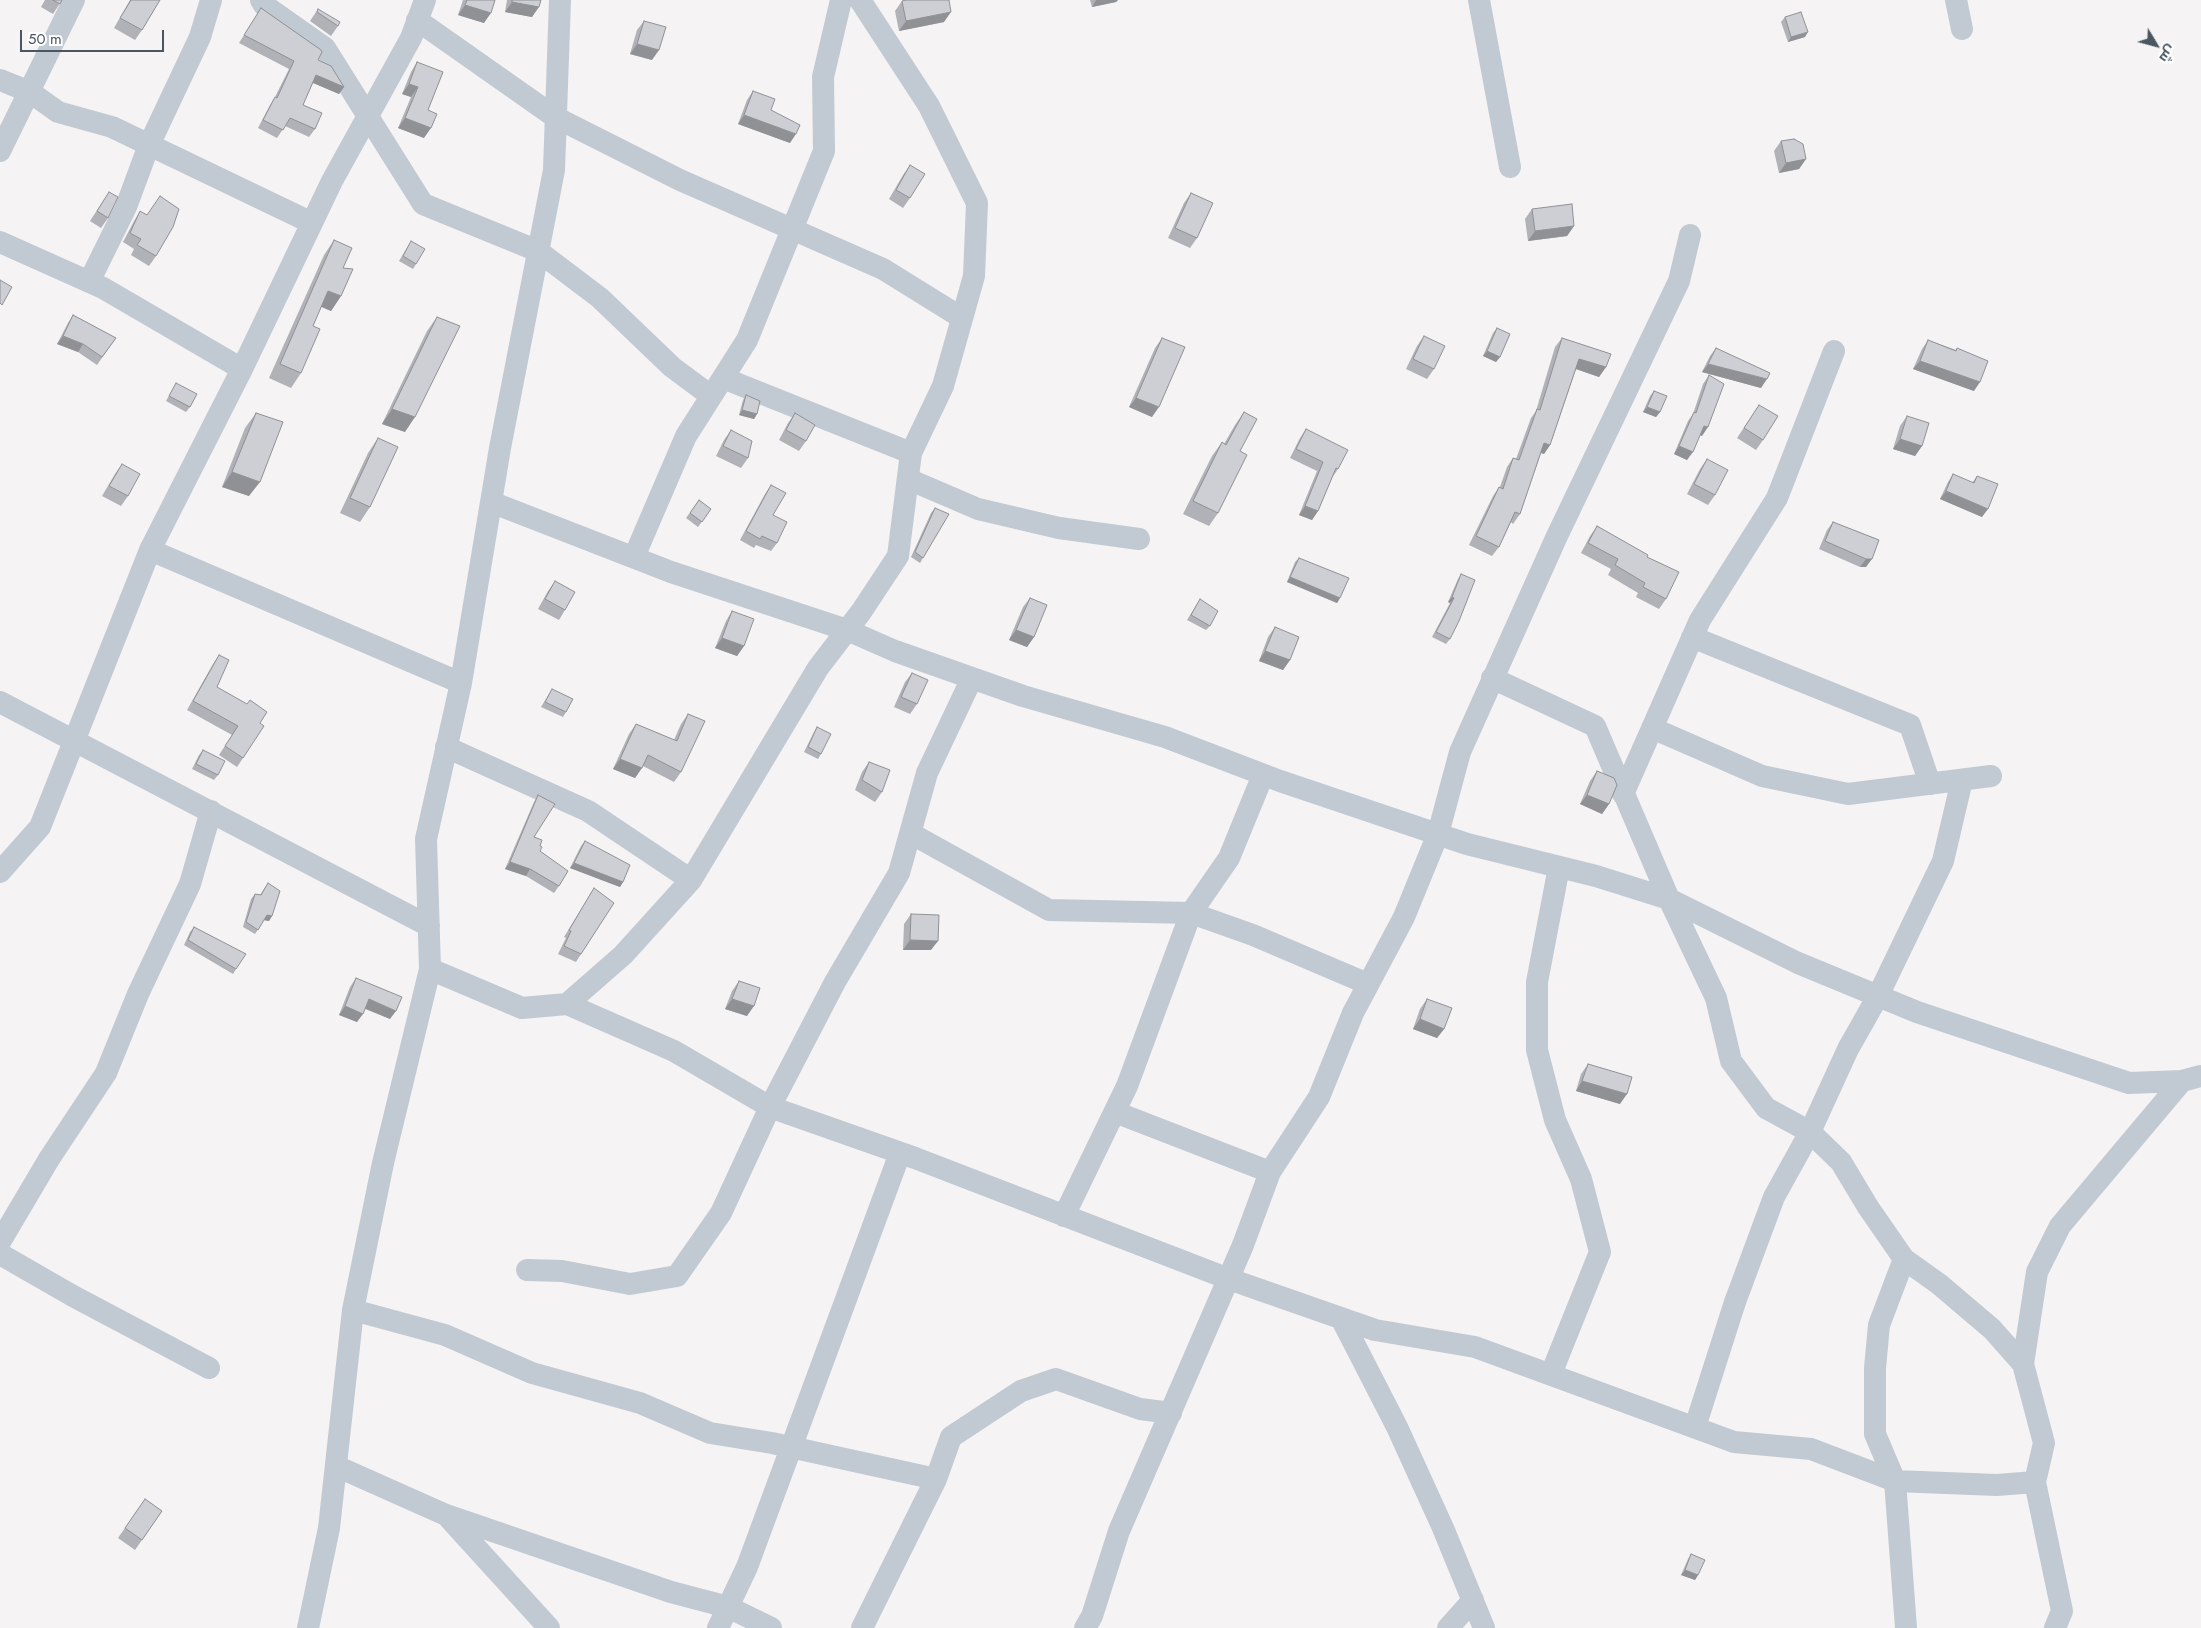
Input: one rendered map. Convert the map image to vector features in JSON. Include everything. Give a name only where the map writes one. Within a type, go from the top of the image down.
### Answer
[{"type":"street","points":[[0,151],[74,0]]},
{"type":"street","points":[[89,282],[126,207],[149,145],[200,37],[211,0]]},
{"type":"street","points":[[261,0],[264,5],[326,48],[423,204],[538,251],[600,298],[672,368],[717,387],[911,452]]},
{"type":"street","points":[[308,1628],[329,1528],[353,1310],[382,1163],[430,969],[426,839],[460,683],[491,502],[554,170],[560,0]]},
{"type":"street","points":[[634,557],[686,436],[747,340],[824,151],[823,77],[841,0]]},
{"type":"street","points":[[567,1004],[623,955],[691,880],[818,668],[847,630],[898,556],[911,452],[942,386],[974,276],[978,203],[930,106],[860,0]]},
{"type":"street","points":[[1479,0],[1510,167]]},
{"type":"street","points":[[1956,0],[1962,30]]},
{"type":"street","points":[[0,872],[40,827],[150,550],[242,369],[312,223],[368,115],[411,38],[421,10],[556,117],[680,180],[883,269],[962,318]]},
{"type":"street","points":[[0,80],[30,92],[58,112],[112,128],[312,223]]},
{"type":"street","points":[[1085,1628],[1092,1616],[1119,1530],[1228,1279],[1270,1172],[1319,1097],[1352,1013],[1404,917],[1438,834],[1460,752],[1492,678],[1679,281],[1690,235]]},
{"type":"street","points":[[0,242],[89,282],[242,369]]},
{"type":"street","points":[[1623,794],[1700,620],[1778,498],[1834,351]]},
{"type":"street","points":[[908,479],[978,509],[1059,528],[1139,540]]},
{"type":"street","points":[[491,502],[671,572],[847,630],[894,651],[1023,696],[1165,737],[1263,775],[1438,834],[1669,898],[1798,963],[1917,1012],[2129,1083],[2191,1078]]},
{"type":"street","points":[[150,550],[460,683]]},
{"type":"street","points":[[1692,637],[1910,725],[1930,784]]},
{"type":"street","points":[[527,1270],[562,1271],[630,1284],[677,1276],[721,1213],[770,1107],[834,982],[899,872],[927,773],[972,678]]},
{"type":"street","points":[[1492,678],[1595,726],[1669,898],[1716,998],[1731,1061],[1766,1108],[1810,1132],[1841,1162],[1868,1207],[1904,1259],[1939,1284],[1992,1329],[2023,1364]]},
{"type":"street","points":[[0,702],[75,739],[429,926]]},
{"type":"street","points":[[1652,728],[1762,776],[1848,794],[1991,776]]},
{"type":"street","points":[[446,747],[588,811],[691,880]]},
{"type":"street","points":[[1064,1216],[1127,1086],[1191,913],[1229,858],[1263,775]]},
{"type":"street","points":[[1695,1427],[1735,1302],[1774,1197],[1810,1132],[1848,1049],[1878,996],[1943,861],[1962,780]]},
{"type":"street","points":[[0,1242],[49,1159],[106,1073],[138,994],[190,884],[211,811]]},
{"type":"street","points":[[910,833],[1049,910],[1191,913],[1253,935],[1368,984]]},
{"type":"street","points":[[1551,1374],[1600,1252],[1581,1179],[1556,1120],[1536,1050],[1536,982],[1559,867]]},
{"type":"street","points":[[430,969],[522,1008],[567,1004],[674,1051],[770,1107],[900,1153],[1228,1279],[1375,1330],[1476,1347],[1734,1442],[1811,1449],[1895,1481],[1997,1485],[2035,1482]]},
{"type":"street","points":[[2055,1628],[2062,1611],[2035,1482],[2044,1443],[2023,1364],[2037,1272],[2060,1226],[2191,1078]]},
{"type":"street","points":[[1115,1112],[1270,1172]]},
{"type":"street","points":[[718,1628],[747,1568],[900,1153]]},
{"type":"street","points":[[0,1254],[73,1296],[209,1368]]},
{"type":"street","points":[[1904,1259],[1879,1325],[1875,1368],[1875,1434],[1895,1481],[1906,1628]]},
{"type":"street","points":[[353,1310],[445,1334],[532,1373],[640,1403],[710,1433],[792,1447],[936,1479]]},
{"type":"street","points":[[1341,1318],[1397,1427],[1443,1528],[1484,1628]]},
{"type":"street","points":[[862,1628],[936,1479],[951,1437],[1021,1391],[1056,1379],[1140,1409],[1171,1413]]},
{"type":"street","points":[[336,1466],[446,1515],[671,1592],[728,1607],[771,1628]]},
{"type":"street","points":[[446,1515],[549,1628]]},
{"type":"street","points":[[1448,1628],[1473,1600]]},
{"type":"building","points":[[53,0],[62,0],[60,4]]},
{"type":"building","points":[[131,0],[160,0],[142,30],[120,18]]},
{"type":"building","points":[[467,0],[495,0],[491,13],[465,5]]},
{"type":"building","points":[[512,0],[541,0],[539,7],[512,2]]},
{"type":"building","points":[[949,0],[951,12],[906,21],[902,1]]},
{"type":"building","points":[[261,8],[321,50],[322,52],[318,60],[331,66],[344,87],[316,75],[303,105],[322,113],[315,129],[290,118],[283,130],[263,120],[275,97],[277,98],[294,61],[244,35]]},
{"type":"building","points":[[318,9],[340,22],[338,26],[317,12]]},
{"type":"building","points":[[1801,12],[1808,32],[1791,37],[1785,17]]},
{"type":"building","points":[[644,21],[666,27],[659,50],[637,44]]},
{"type":"building","points":[[417,62],[443,72],[428,110],[437,114],[431,128],[405,118],[418,87],[409,84]]},
{"type":"building","points":[[753,91],[775,99],[771,110],[800,125],[796,134],[744,115]]},
{"type":"building","points":[[1794,139],[1803,144],[1806,159],[1786,163],[1781,141]]},
{"type":"building","points":[[910,165],[925,174],[910,198],[896,190]]},
{"type":"building","points":[[109,192],[118,197],[108,218],[97,211]]},
{"type":"building","points":[[1191,193],[1213,203],[1197,238],[1175,228]]},
{"type":"building","points":[[160,196],[179,209],[173,227],[156,256],[137,245],[141,239],[130,233],[140,211],[147,215]]},
{"type":"building","points":[[1572,204],[1574,226],[1535,231],[1532,209]]},
{"type":"building","points":[[334,240],[352,248],[343,268],[353,269],[341,296],[328,291],[313,326],[320,329],[301,373],[280,364]]},
{"type":"building","points":[[411,241],[425,249],[416,264],[403,256]]},
{"type":"building","points":[[0,280],[12,287],[2,305],[0,303]]},
{"type":"building","points":[[73,315],[116,338],[102,357],[83,344],[63,336]]},
{"type":"building","points":[[437,317],[460,326],[415,417],[392,409]]},
{"type":"building","points":[[1497,328],[1510,334],[1500,357],[1487,351]]},
{"type":"building","points":[[1424,336],[1445,346],[1434,369],[1413,359]]},
{"type":"building","points":[[1162,338],[1185,347],[1159,407],[1136,398]]},
{"type":"building","points":[[1562,338],[1611,354],[1606,367],[1579,359],[1550,445],[1544,443],[1520,514],[1515,512],[1499,547],[1476,536],[1499,487],[1503,489],[1513,458],[1519,460],[1537,409],[1540,410]]},
{"type":"building","points":[[1928,340],[1956,351],[1957,348],[1988,361],[1980,382],[1920,361]]},
{"type":"building","points":[[1716,348],[1770,373],[1767,379],[1708,364]]},
{"type":"building","points":[[1709,375],[1724,384],[1708,427],[1704,426],[1693,452],[1679,446],[1694,412],[1696,413]]},
{"type":"building","points":[[176,383],[197,394],[190,407],[169,396]]},
{"type":"building","points":[[1654,391],[1667,396],[1660,412],[1647,407]]},
{"type":"building","points":[[746,395],[760,401],[757,414],[742,410]]},
{"type":"building","points":[[1759,405],[1778,416],[1763,440],[1744,428]]},
{"type":"building","points":[[1244,412],[1257,419],[1240,451],[1247,455],[1218,513],[1193,501],[1222,442],[1226,445]]},
{"type":"building","points":[[256,413],[283,422],[260,482],[232,472]]},
{"type":"building","points":[[795,413],[815,425],[806,441],[786,430]]},
{"type":"building","points":[[1907,416],[1929,423],[1922,446],[1900,439]]},
{"type":"building","points":[[1306,429],[1348,450],[1338,469],[1336,468],[1318,511],[1305,506],[1323,462],[1296,449]]},
{"type":"building","points":[[731,430],[752,441],[748,458],[723,446]]},
{"type":"building","points":[[378,438],[398,447],[370,507],[350,498]]},
{"type":"building","points":[[1707,459],[1728,470],[1715,495],[1694,484]]},
{"type":"building","points":[[122,464],[140,474],[128,496],[109,486]]},
{"type":"building","points":[[1953,474],[1974,483],[1977,476],[1998,484],[1988,509],[1946,491]]},
{"type":"building","points":[[771,485],[786,493],[773,515],[787,522],[777,543],[762,536],[760,539],[746,531]]},
{"type":"building","points":[[699,500],[711,509],[702,522],[690,513]]},
{"type":"building","points":[[935,508],[949,514],[923,558],[915,552]]},
{"type":"building","points":[[1833,522],[1879,540],[1872,559],[1866,559],[1825,541]]},
{"type":"building","points":[[1597,526],[1648,555],[1647,557],[1679,572],[1666,599],[1643,587],[1645,583],[1615,565],[1618,559],[1588,543]]},
{"type":"building","points":[[1299,558],[1349,578],[1340,598],[1290,577]]},
{"type":"building","points":[[1461,574],[1475,580],[1450,639],[1436,632],[1454,598],[1452,597]]},
{"type":"building","points":[[555,581],[575,592],[565,610],[545,599]]},
{"type":"building","points":[[1030,598],[1047,605],[1034,637],[1016,630]]},
{"type":"building","points":[[1200,599],[1218,611],[1210,626],[1191,615]]},
{"type":"building","points":[[732,611],[754,619],[744,646],[722,638]]},
{"type":"building","points":[[1275,627],[1299,637],[1290,660],[1265,651]]},
{"type":"building","points":[[219,655],[229,660],[217,687],[247,704],[250,700],[267,712],[260,723],[264,726],[243,758],[225,746],[238,726],[193,701]]},
{"type":"building","points":[[912,673],[928,680],[917,704],[901,697]]},
{"type":"building","points":[[552,689],[573,699],[566,712],[545,702]]},
{"type":"building","points":[[688,714],[705,721],[681,772],[648,755],[642,768],[620,759],[636,724],[677,741]]},
{"type":"building","points":[[817,727],[831,734],[821,754],[808,747]]},
{"type":"building","points":[[203,750],[225,761],[218,775],[196,764]]},
{"type":"building","points":[[869,762],[890,770],[882,792],[862,780]]},
{"type":"building","points":[[1597,771],[1614,778],[1617,785],[1609,804],[1587,795]]},
{"type":"building","points":[[538,795],[555,804],[534,837],[542,840],[540,851],[568,871],[559,886],[530,869],[510,862]]},
{"type":"building","points":[[585,841],[630,865],[623,882],[574,863]]},
{"type":"building","points":[[268,883],[280,891],[272,916],[267,915],[258,930],[246,922],[255,894],[261,895]]},
{"type":"building","points":[[594,888],[614,903],[581,954],[564,946],[571,931],[569,930]]},
{"type":"building","points":[[911,914],[939,915],[938,941],[910,940]]},
{"type":"building","points":[[194,927],[246,954],[236,969],[188,940]]},
{"type":"building","points":[[356,978],[402,997],[396,1011],[369,999],[363,1014],[345,1006]]},
{"type":"building","points":[[739,981],[760,988],[754,1006],[732,999]]},
{"type":"building","points":[[1427,999],[1452,1008],[1444,1029],[1420,1019]]},
{"type":"building","points":[[1588,1064],[1632,1077],[1627,1094],[1582,1081]]},
{"type":"building","points":[[145,1499],[162,1511],[142,1540],[125,1528]]},
{"type":"building","points":[[1691,1554],[1705,1560],[1698,1575],[1685,1570]]}]
